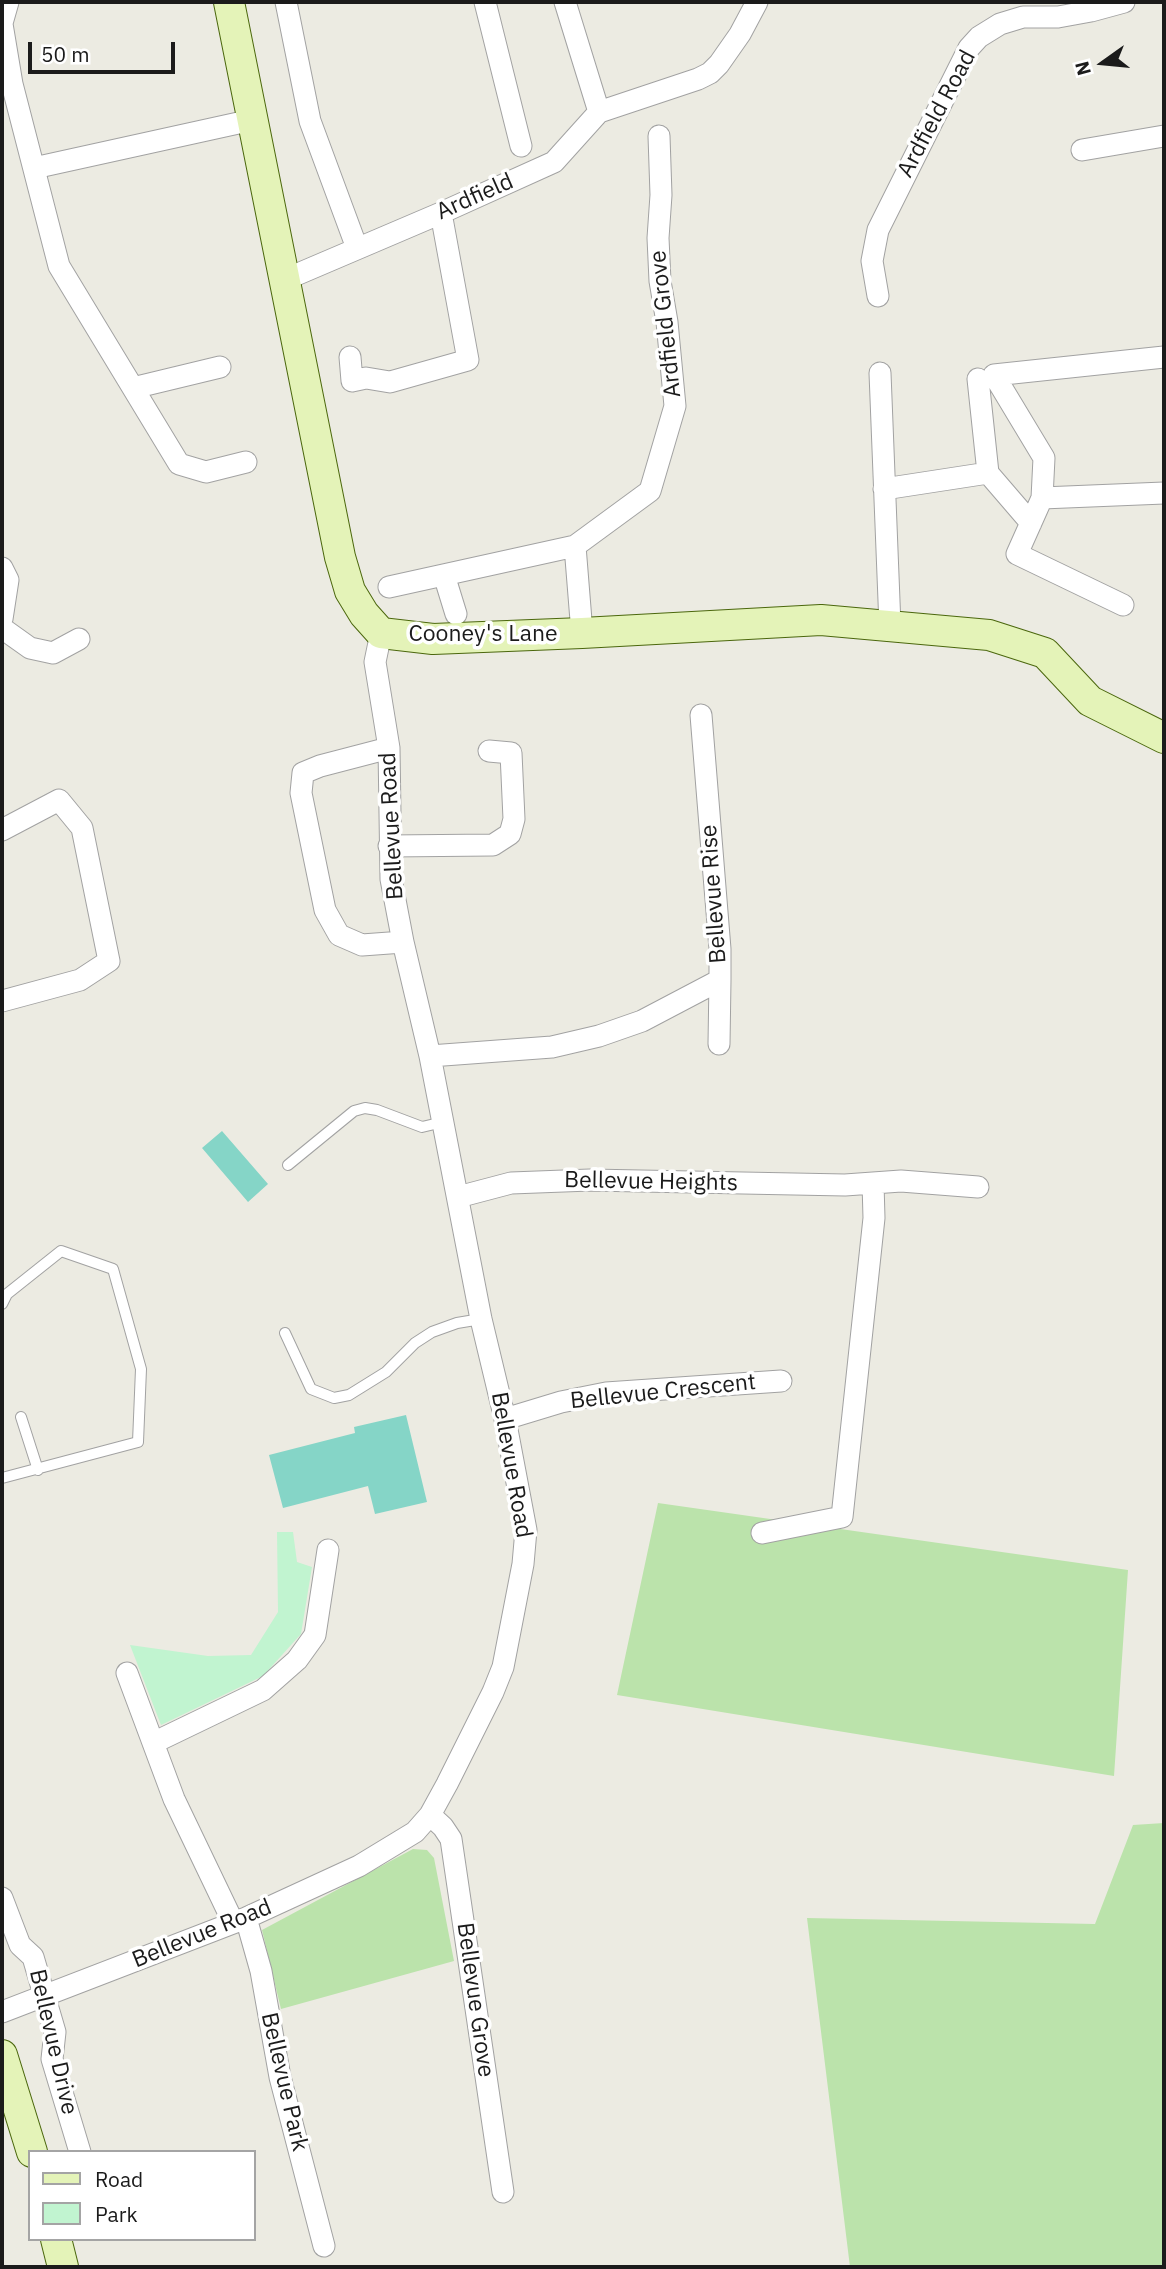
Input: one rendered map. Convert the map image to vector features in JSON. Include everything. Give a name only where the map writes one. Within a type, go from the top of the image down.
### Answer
[{"type":"street","points":[[8,2],[2,23],[12,84],[59,266],[179,464],[206,472],[246,461]]},
{"type":"street","name":"Cooney's Lane","points":[[229,2],[340,557],[350,590],[364,614],[380,633],[433,639],[582,634],[821,620],[989,635],[1045,653],[1090,701],[1164,738]]},
{"type":"street","points":[[286,2],[310,121],[357,248]]},
{"type":"street","points":[[485,2],[521,146]]},
{"type":"street","points":[[565,2],[599,112]]},
{"type":"street","name":"Ardfield","points":[[284,280],[554,162],[599,112],[710,73],[740,34],[757,2]]},
{"type":"street","name":"Ardfield Road","points":[[878,296],[872,261],[878,230],[969,48],[979,37],[1000,24],[1023,17],[1058,17],[1124,2]]},
{"type":"street","points":[[34,168],[252,120]]},
{"type":"street","name":"Ardfield Grove","points":[[389,587],[575,545],[650,491],[675,406],[667,321],[660,281],[659,136]]},
{"type":"street","points":[[1082,150],[1164,136]]},
{"type":"street","points":[[350,357],[352,381],[366,378],[390,382],[468,360],[441,213]]},
{"type":"street","points":[[1123,606],[1017,554],[1041,498],[1044,458],[995,375],[1164,357]]},
{"type":"street","points":[[133,388],[220,367]]},
{"type":"street","points":[[880,373],[890,626]]},
{"type":"street","points":[[978,379],[988,473],[1031,523]]},
{"type":"street","points":[[884,489],[988,473]]},
{"type":"street","points":[[1041,498],[1164,493]]},
{"type":"street","points":[[575,545],[582,634]]},
{"type":"street","points":[[2,568],[8,580],[2,620]]},
{"type":"street","points":[[444,575],[456,614]]},
{"type":"street","points":[[2,628],[30,648],[53,653],[79,639]]},
{"type":"street","name":"Bellevue Road","points":[[2,2012],[240,1920],[359,1866],[415,1832],[430,1815],[503,1667],[521,1574],[526,1530],[505,1419],[481,1319],[430,1055],[391,879],[388,748],[375,662],[380,633]]},
{"type":"street","name":"Bellevue Rise","points":[[430,1055],[551,1046],[599,1036],[642,1021],[720,980],[720,949],[701,715]]},
{"type":"street","points":[[388,748],[303,773],[301,793],[325,910],[339,935],[362,945],[403,942]]},
{"type":"street","points":[[389,846],[493,845],[510,834],[514,819],[511,753],[489,751]]},
{"type":"street","points":[[2,830],[59,800],[82,828],[108,961],[80,980],[2,1001]]},
{"type":"street","points":[[719,1044],[720,980]]},
{"type":"street","name":"Bellevue Heights","points":[[458,1196],[511,1182],[590,1180],[845,1185],[901,1181],[978,1187]]},
{"type":"street","points":[[762,1533],[842,1517],[874,1219],[873,1183]]},
{"type":"street","name":"Bellevue Crescent","points":[[505,1419],[561,1402],[606,1393],[781,1381]]},
{"type":"street","points":[[153,1743],[263,1690],[297,1660],[315,1635],[328,1550]]},
{"type":"street","name":"Bellevue Park","points":[[127,1673],[174,1799],[240,1920],[261,1971],[280,2077],[324,2246]]},
{"type":"street","name":"Bellevue Grove","points":[[430,1815],[451,1839],[503,2192]]},
{"type":"street","name":"Bellevue Drive","points":[[2,1898],[19,1945],[33,1957],[55,2032],[52,2059],[79,2150]]},
{"type":"street","points":[[3,2065],[31,2150]]},
{"type":"street","points":[[56,2241],[63,2267]]},
{"type":"lane","points":[[288,1165],[354,1111],[365,1108],[377,1110],[422,1127],[443,1122]]},
{"type":"lane","points":[[2,1304],[7,1294],[61,1251],[113,1269],[141,1370],[138,1442],[2,1478]]},
{"type":"lane","points":[[285,1334],[311,1389],[334,1398],[349,1395],[386,1372],[415,1343],[432,1332],[457,1323],[481,1319]]},
{"type":"lane","points":[[21,1417],[38,1470]]},
{"type":"green space","points":[[658,1503],[1128,1570],[1114,1776],[617,1695]]},
{"type":"green space","points":[[277,1532],[293,1532],[297,1562],[312,1567],[301,1634],[263,1676],[161,1725],[130,1645],[208,1656],[251,1655],[278,1612]]},
{"type":"green space","points":[[1164,1823],[1164,2267],[850,2267],[807,1918],[1095,1924],[1133,1825]]},
{"type":"green space","points":[[413,1849],[427,1850],[434,1858],[454,1961],[281,2009],[262,1930]]},
{"type":"shaded area","points":[[222,1131],[268,1184],[248,1202],[202,1148]]},
{"type":"shaded area","points":[[406,1415],[427,1502],[375,1514],[368,1486],[283,1508],[269,1455],[355,1433],[354,1427]]}]
